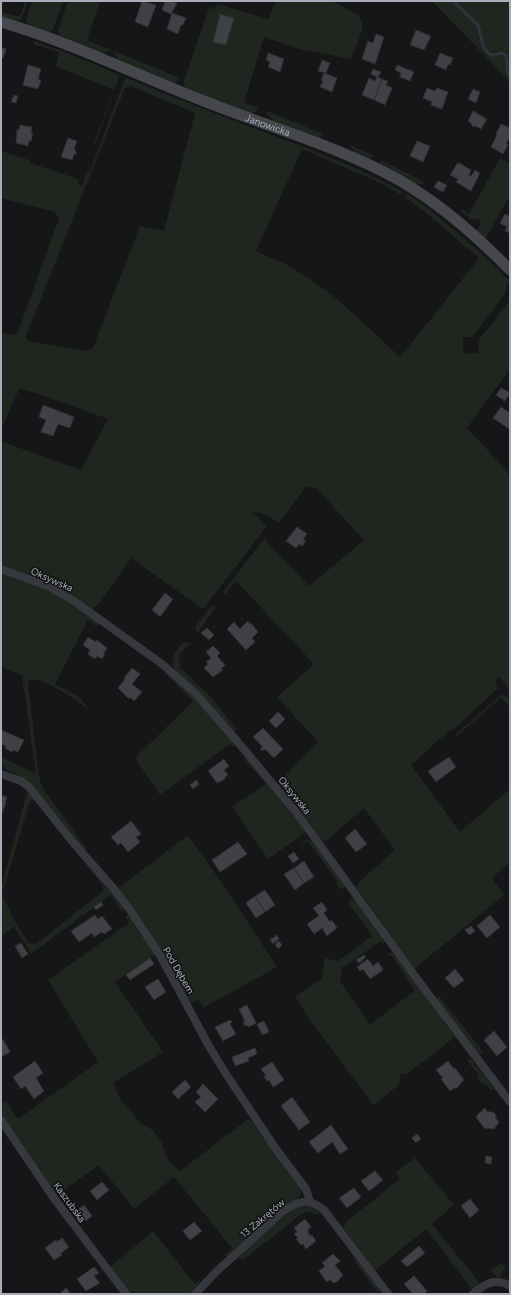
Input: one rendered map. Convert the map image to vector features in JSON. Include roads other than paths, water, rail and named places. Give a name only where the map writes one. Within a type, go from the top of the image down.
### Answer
[{"type":"street","name":"Janowicka","points":[[1,22],[74,46],[203,101],[328,147],[385,172],[409,186],[442,209],[510,270]]},
{"type":"street","name":"Oksywska","points":[[1,569],[50,587],[74,601],[162,664],[194,692],[300,817],[417,979],[510,1102]]},
{"type":"street","name":"Pod Dębem","points":[[1,774],[21,781],[29,787],[130,910],[161,957],[218,1062],[258,1123],[306,1189],[310,1202]]},
{"type":"street","name":"Kaszubska","points":[[1,1120],[53,1197],[126,1294]]},
{"type":"street","name":"13 Zakrętów","points":[[195,1294],[283,1212],[301,1202],[310,1202]]},
{"type":"street","points":[[310,1202],[324,1210],[388,1294]]},
{"type":"street","points":[[473,1294],[490,1282],[501,1282],[510,1286]]},
{"type":"waterway","points":[[453,1],[478,25],[483,46],[489,54],[494,55],[502,53],[506,56],[510,76]]}]
